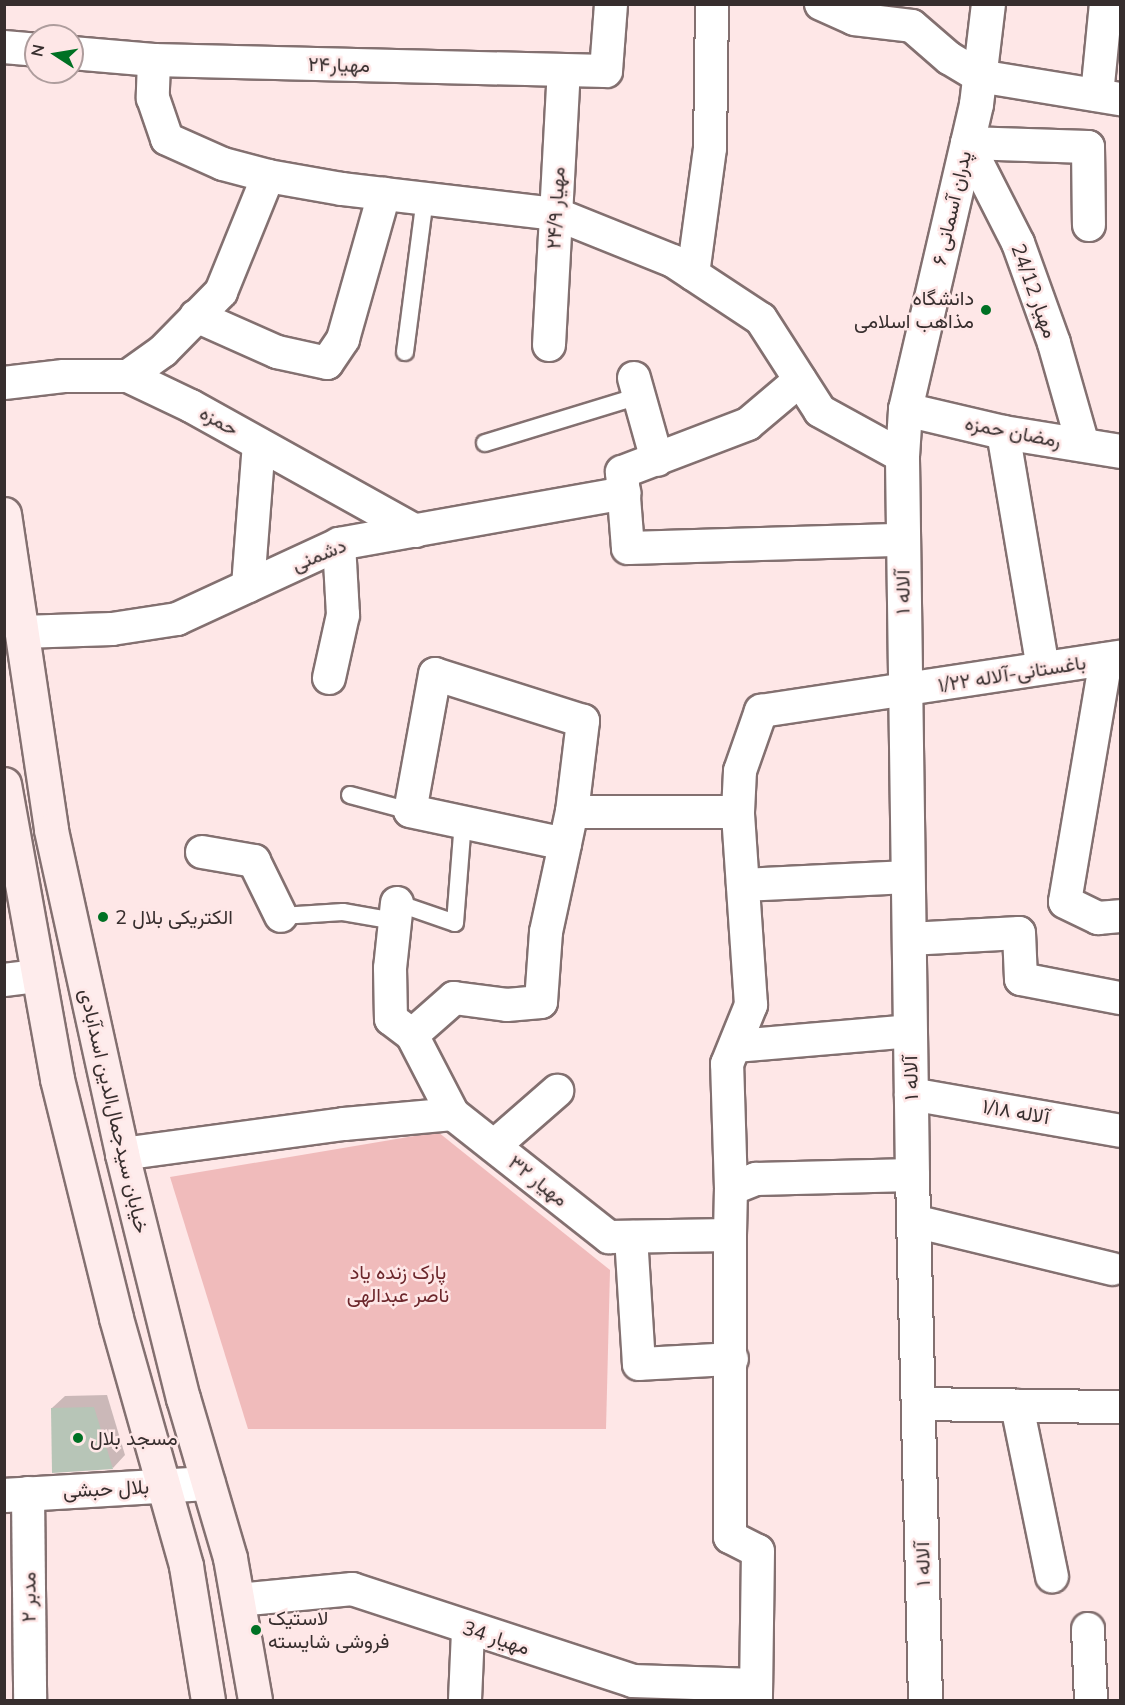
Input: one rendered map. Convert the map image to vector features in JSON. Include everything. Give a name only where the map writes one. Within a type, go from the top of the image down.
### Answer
[{"type":"main road","name":"خیابان سیدجمال‌الدین اسدآبادی","points":[[4,514],[51,830],[122,1154],[208,1483],[230,1558],[255,1701]]},
{"type":"main road","points":[[4,784],[7,820],[57,1079],[116,1318],[186,1566],[208,1701]]},
{"type":"street","name":"مهیار۲۴","points":[[84,54],[154,60],[606,71],[611,4]]},
{"type":"street","points":[[693,274],[710,148],[712,4]]},
{"type":"street","points":[[821,4],[912,26],[949,58],[980,76],[1109,97],[1106,4]]},
{"type":"street","name":"پدران آسمانی ۶","points":[[902,456],[905,409],[967,143],[980,76],[988,4]]},
{"type":"street","points":[[4,47],[24,49]]},
{"type":"street","points":[[154,60],[153,98],[167,139],[223,164],[268,176],[384,194],[556,214],[673,261],[761,319],[820,411],[902,456]]},
{"type":"street","name":"مهیار ۲۴/۹","points":[[549,345],[564,71]]},
{"type":"street","points":[[967,143],[1088,147],[1089,225]]},
{"type":"street","name":"مهیار 24/12","points":[[967,143],[1018,243],[1053,343],[1083,445]]},
{"type":"street","points":[[128,376],[163,351],[221,292],[268,176]]},
{"type":"street","points":[[196,316],[277,352],[327,363],[343,339],[384,194]]},
{"type":"street","name":"حمزه","points":[[4,383],[64,376],[128,376],[259,444],[416,531]]},
{"type":"street","points":[[800,380],[748,424],[622,472],[628,548],[903,540]]},
{"type":"street","points":[[636,387],[657,460]]},
{"type":"street","name":"رمضان حمزه","points":[[905,409],[1004,432],[1120,452]]},
{"type":"street","points":[[1004,432],[1043,668]]},
{"type":"street","points":[[248,586],[259,444]]},
{"type":"street","name":"آلاله ۱","points":[[902,456],[912,1175],[925,1701]]},
{"type":"street","name":"دشمنی","points":[[22,632],[111,628],[177,619],[339,544],[624,493]]},
{"type":"street","points":[[330,678],[343,615],[339,544]]},
{"type":"street","points":[[1113,658],[1065,902],[1098,918],[1120,916]]},
{"type":"street","name":"باغستانی-آلاله ۱/۲۲","points":[[738,812],[740,771],[760,711],[904,692],[1113,658]]},
{"type":"street","points":[[412,1035],[454,998],[507,1005],[541,1002],[546,932],[572,812],[583,721],[435,674],[410,811],[565,844]]},
{"type":"street","points":[[572,812],[738,812],[751,1005],[727,1064],[731,1189],[730,1537],[758,1551],[756,1693]]},
{"type":"street","points":[[202,852],[254,861],[281,916]]},
{"type":"street","points":[[743,885],[908,877]]},
{"type":"street","points":[[122,1154],[345,1124],[453,1114],[412,1035],[391,1019],[396,912]]},
{"type":"street","points":[[909,939],[1019,933],[1021,979],[1120,998]]},
{"type":"street","points":[[4,980],[38,976]]},
{"type":"street","points":[[736,1046],[910,1031]]},
{"type":"street","points":[[494,1146],[557,1091]]},
{"type":"street","name":"آلاله ۱/۱۸","points":[[911,1094],[1120,1131]]},
{"type":"street","name":"مهیار ۳۲","points":[[453,1114],[609,1237],[730,1235]]},
{"type":"street","points":[[731,1189],[756,1179],[912,1175]]},
{"type":"street","points":[[914,1221],[1116,1270]]},
{"type":"street","points":[[631,1237],[639,1364],[732,1359]]},
{"type":"street","points":[[919,1404],[1120,1407]]},
{"type":"street","points":[[1017,1406],[1052,1576]]},
{"type":"street","name":"بلال حبشی","points":[[16,1494],[208,1483]]},
{"type":"street","name":"مدبر ۲","points":[[16,1494],[30,1701]]},
{"type":"street","name":"مهیار 34","points":[[238,1600],[352,1590],[468,1629],[632,1691],[756,1693]]},
{"type":"street","points":[[465,1701],[468,1629]]},
{"type":"street","points":[[1088,1629],[1090,1701]]},
{"type":"lane","points":[[405,352],[425,198]]},
{"type":"lane","points":[[486,443],[636,387]]},
{"type":"lane","points":[[350,795],[410,811]]},
{"type":"lane","points":[[281,916],[343,912],[396,912],[455,923],[463,822]]},
{"type":"green space","name":"پارک زنده یاد ناصر عبدالهی","points":[[438,1132],[610,1270],[606,1429],[248,1429],[170,1177]]},
{"type":"building","name":"مسجد بلال","points":[[94,1407],[113,1469],[52,1473],[51,1408]]},
{"type":"place","name":"دانشگاه مذاهب اسلامی","points":[[986,310]]},
{"type":"place","name":"الکتریکی بلال 2","points":[[103,917]]},
{"type":"place","name":"مسجد بلال","points":[[78,1438]]},
{"type":"place","name":"لاستیک فروشی شایسته","points":[[256,1630]]}]
